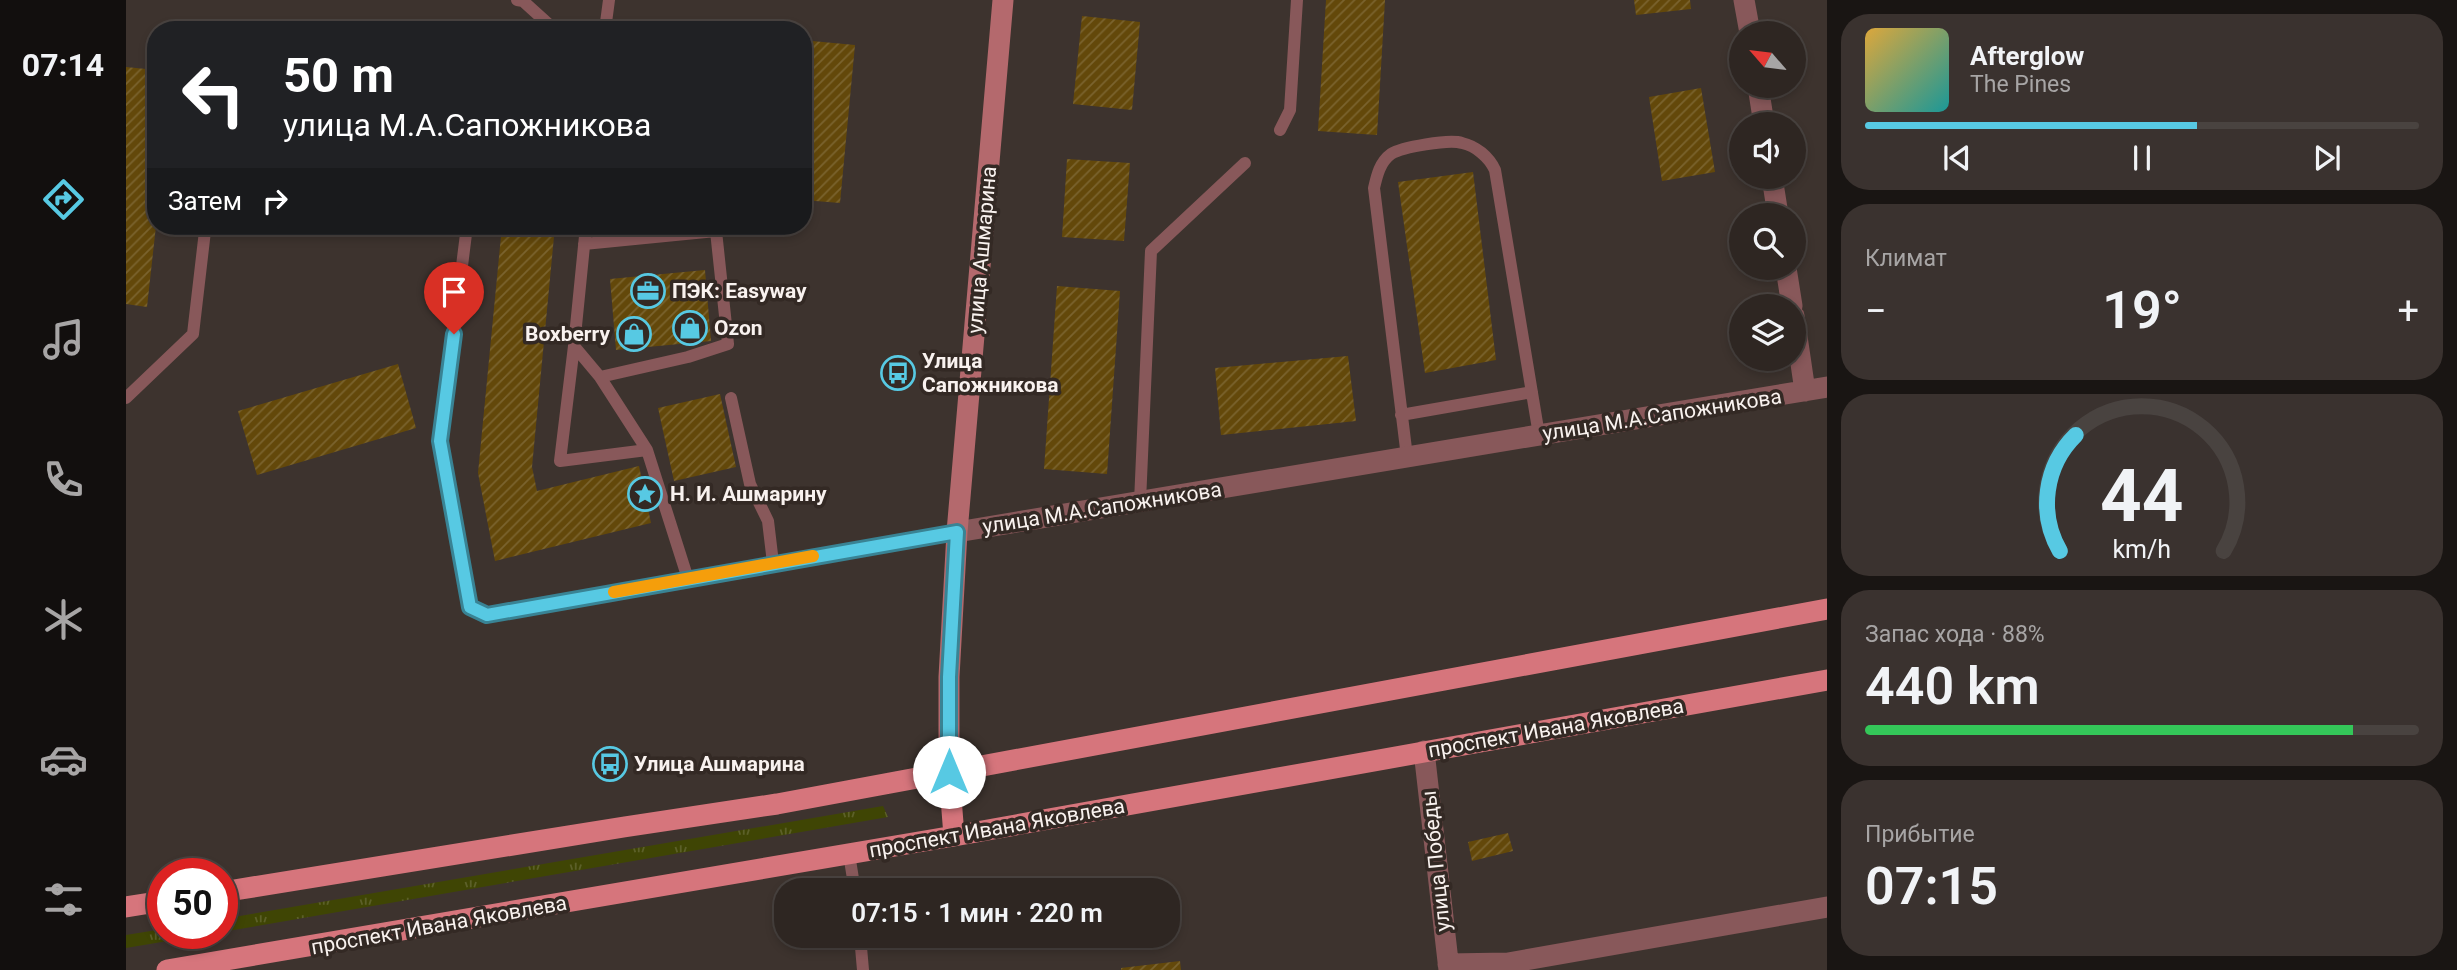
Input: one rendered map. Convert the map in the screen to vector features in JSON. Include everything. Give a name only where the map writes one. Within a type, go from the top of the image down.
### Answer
[{"type":"main road","name":"улица Ашмарина","points":[[954,836],[949,772],[949,677],[957,532],[1003,0]]},
{"type":"main road","points":[[238,889],[777,804],[1827,609]]},
{"type":"main road","name":"проспект Ивана Яковлева","points":[[167,970],[954,836],[1827,680]]},
{"type":"main road","points":[[126,907],[147,904]]},
{"type":"street","points":[[1744,0],[1748,21]]},
{"type":"street","points":[[1802,371],[1805,391]]},
{"type":"street","name":"улица М.А.Сапожникова","points":[[957,532],[1827,387]]},
{"type":"street","name":"улица Победы","points":[[1424,751],[1449,967]]},
{"type":"street","points":[[1449,967],[1508,963],[1827,907]]},
{"type":"lane","points":[[517,0],[523,1],[545,21]]},
{"type":"lane","points":[[606,21],[609,0]]},
{"type":"lane","points":[[1280,130],[1290,110],[1297,0]]},
{"type":"lane","points":[[1407,457],[1374,188],[1382,164],[1390,155],[1401,150],[1452,142],[1463,143],[1483,153],[1495,170],[1539,435]]},
{"type":"lane","points":[[1140,502],[1151,251],[1245,163]]},
{"type":"lane","points":[[126,398],[193,334],[205,235]]},
{"type":"lane","name":"улица М.А.Сапожникова","points":[[466,235],[440,441],[470,607],[487,615],[957,532]]},
{"type":"lane","points":[[585,235],[560,461],[647,450]]},
{"type":"lane","points":[[584,244],[683,235]]},
{"type":"lane","points":[[600,377],[688,358],[728,344],[716,235]]},
{"type":"lane","points":[[574,346],[600,377],[647,450],[688,579]]},
{"type":"lane","points":[[1401,415],[1532,392]]},
{"type":"lane","points":[[731,398],[750,484],[768,521],[774,563]]},
{"type":"lane","points":[[849,854],[853,878]]},
{"type":"lane","points":[[861,948],[863,970]]},
{"type":"green space","points":[[883,806],[888,817],[238,929],[238,916]]},
{"type":"green space","points":[[147,932],[147,944],[126,948],[126,935]]},
{"type":"building","points":[[1326,0],[1385,0],[1377,135],[1318,131]]},
{"type":"building","points":[[1634,0],[1690,0],[1691,9],[1636,15]]},
{"type":"building","points":[[1082,16],[1140,22],[1132,110],[1073,104]]},
{"type":"building","points":[[812,41],[855,45],[840,203],[812,201]]},
{"type":"building","points":[[126,67],[147,69],[147,235],[155,235],[147,307],[126,304]]},
{"type":"building","points":[[1701,88],[1715,172],[1662,181],[1649,97]]},
{"type":"building","points":[[1067,159],[1130,163],[1124,241],[1062,237]]},
{"type":"building","points":[[1473,172],[1496,360],[1425,373],[1398,182]]},
{"type":"building","points":[[501,235],[554,235],[532,467],[537,491],[639,466],[651,523],[495,561],[478,473]]},
{"type":"building","points":[[705,270],[711,341],[616,350],[610,279]]},
{"type":"building","points":[[1057,286],[1120,291],[1107,474],[1044,469]]},
{"type":"building","points":[[1348,356],[1356,421],[1221,435],[1215,368]]},
{"type":"building","points":[[398,364],[416,428],[257,475],[238,411]]},
{"type":"building","points":[[720,394],[736,467],[674,481],[658,408]]},
{"type":"building","points":[[1508,833],[1513,851],[1472,861],[1468,842]]},
{"type":"building","points":[[1180,961],[1181,970],[1121,970],[1121,968]]},
{"type":"slow traffic","points":[[614,592],[813,556]]},
{"type":"place","name":"ПЭК: Easyway","points":[[648,291]]},
{"type":"place","name":"Ozon","points":[[690,328]]},
{"type":"place","name":"Boxberry","points":[[634,334]]},
{"type":"place","name":"Улица Сапожникова","points":[[898,373]]},
{"type":"place","name":"Н. И. Ашмарину","points":[[645,494]]},
{"type":"place","name":"Улица Ашмарина","points":[[610,764]]},
{"type":"route","points":[[454,334],[440,441],[470,607],[487,615],[957,532],[949,677],[949,772]]}]
